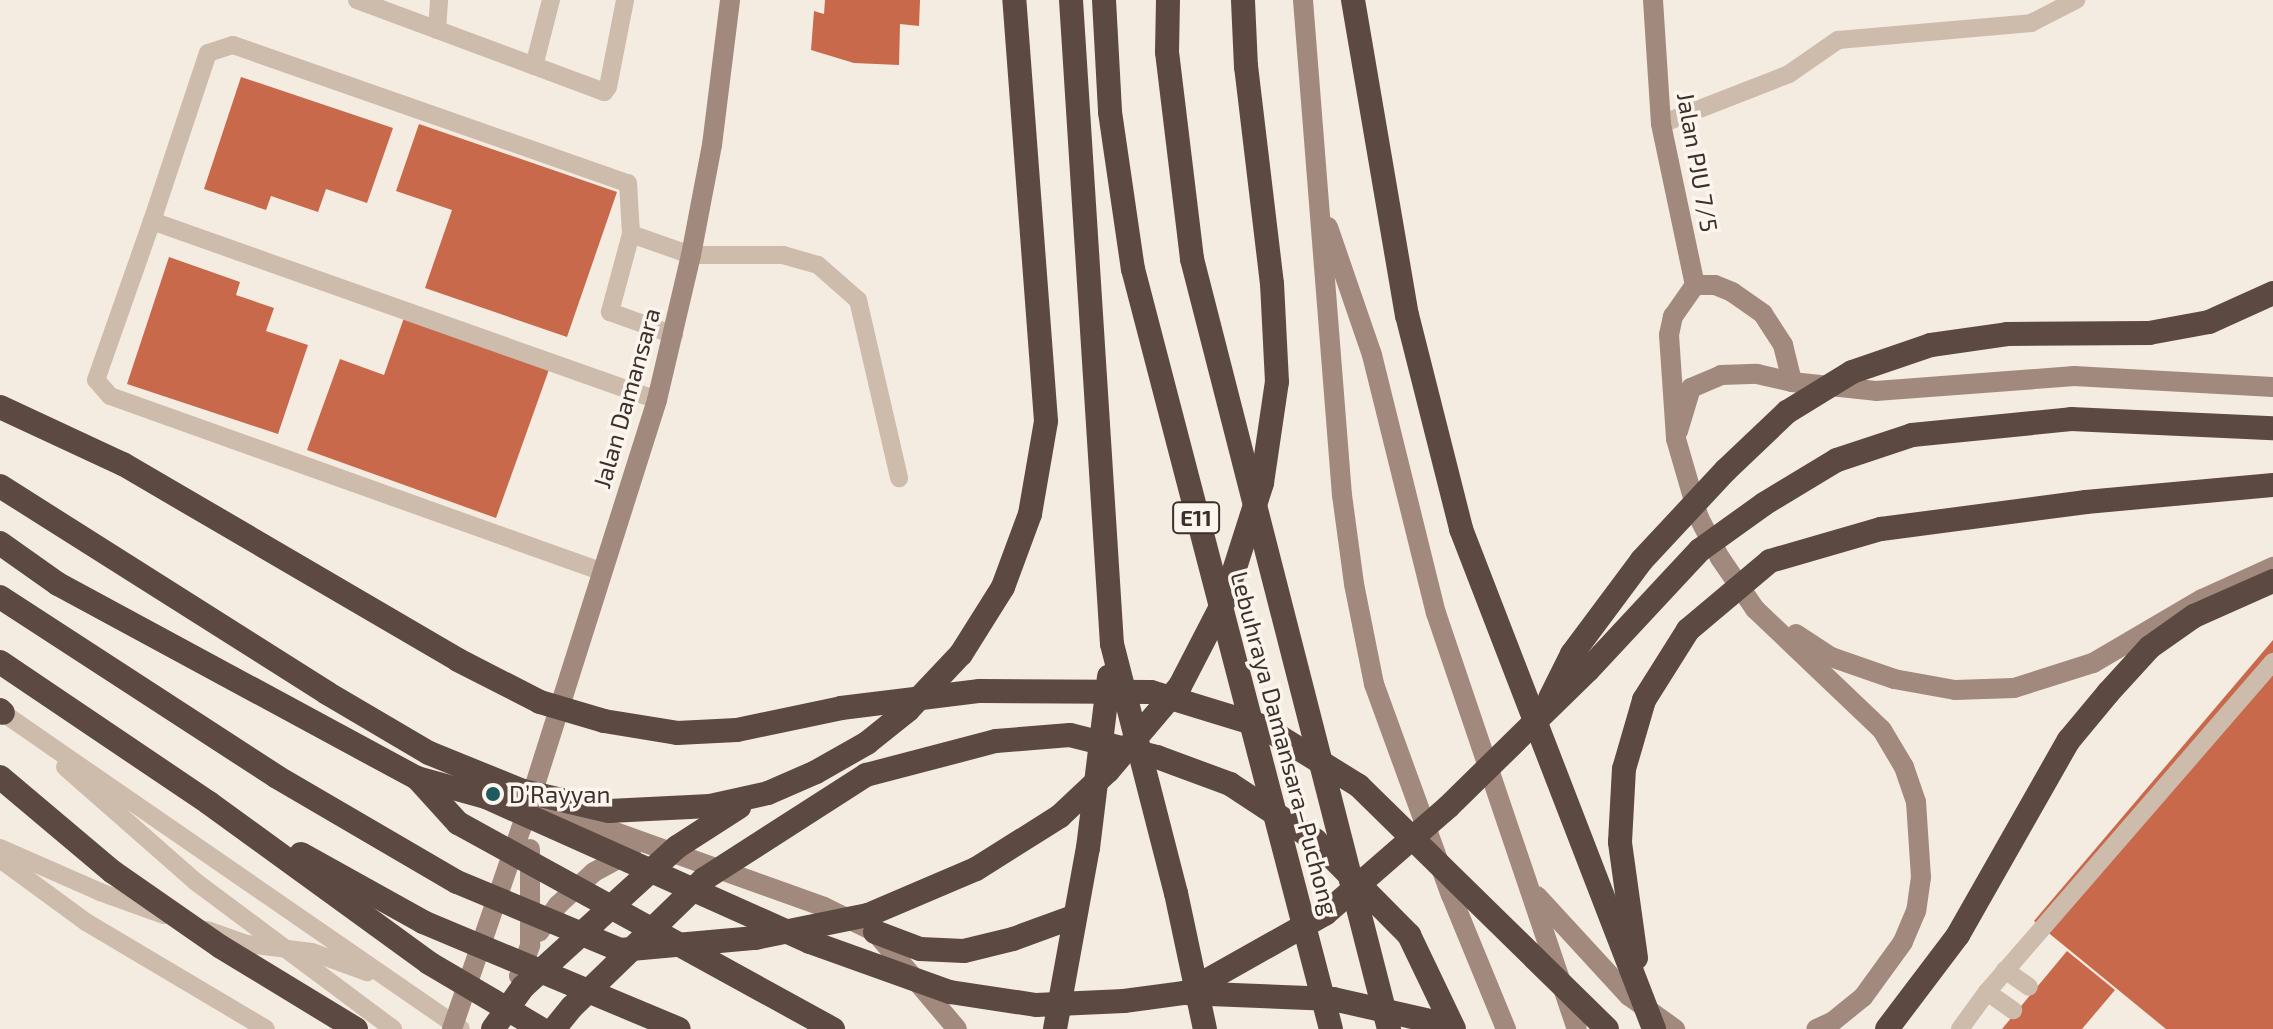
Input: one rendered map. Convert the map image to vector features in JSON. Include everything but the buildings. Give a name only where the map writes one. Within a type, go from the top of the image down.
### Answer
[{"type":"highway","points":[[0,486],[429,753],[523,791],[609,811],[710,806],[768,793],[816,772],[867,743],[898,718],[961,654],[1003,587],[1030,514],[1046,421],[1014,0]]},
{"type":"highway","points":[[1055,1029],[1088,848],[1112,644],[1071,0]]},
{"type":"highway","name":"Lebuhraya Damansara–Puchong","points":[[1104,0],[1110,112],[1133,269],[1331,1029]]},
{"type":"highway","name":"Lebuhraya Damansara–Puchong","points":[[1168,0],[1167,52],[1192,259],[1389,1029]]},
{"type":"highway","points":[[0,597],[277,777],[457,882],[620,950],[755,938],[868,915],[976,869],[1060,816],[1108,771],[1180,686],[1225,599],[1262,483],[1277,382],[1272,284],[1246,67],[1243,0]]},
{"type":"highway","points":[[1353,0],[1407,315],[1461,529],[1654,1029]]},
{"type":"highway","points":[[1540,718],[1572,654],[1642,560],[1787,412],[1852,372],[1931,345],[2007,334],[2149,333],[2209,322],[2273,293]]},
{"type":"highway","points":[[0,407],[123,464],[458,660],[540,702],[604,721],[677,733],[737,730],[841,708],[980,691],[1151,692],[1262,726],[1359,786],[1607,1029]]},
{"type":"highway","points":[[1184,993],[1325,914],[1448,807],[1540,718],[1700,550],[1764,504],[1837,460],[1912,435],[2071,419],[2273,428]]},
{"type":"highway","points":[[1643,1004],[1620,842],[1624,769],[1644,700],[1688,630],[1770,561],[1881,529],[2086,502],[2273,485]]},
{"type":"highway","points":[[0,543],[58,584],[417,778],[486,797],[810,942],[950,992],[1036,1005],[1124,1001],[1184,993],[1333,999],[1452,1029]]},
{"type":"highway","points":[[1887,1029],[1958,935],[2069,740],[2108,693],[2150,647],[2194,616],[2273,581]]},
{"type":"highway","points":[[1112,644],[1176,893],[1205,1029]]},
{"type":"highway","points":[[6,666],[209,803],[429,963],[541,1029]]},
{"type":"highway","points":[[493,1029],[523,987],[677,847],[836,743],[980,691]]},
{"type":"highway","points":[[554,1029],[572,1007],[704,879],[866,775],[996,741],[1070,735],[1157,757],[1230,784],[1315,840],[1409,935],[1452,1029]]},
{"type":"highway","points":[[0,777],[113,872],[221,947],[356,1029]]},
{"type":"highway","points":[[417,778],[458,823],[833,1029]]},
{"type":"highway","points":[[209,803],[423,922],[679,1029]]},
{"type":"highway","points":[[875,932],[920,949],[964,951],[1013,939],[1073,917]]},
{"type":"street","name":"Jalan Damansara","points":[[457,1023],[657,400],[691,255],[719,108],[730,0]]},
{"type":"street","points":[[1303,0],[1342,495],[1374,684],[1451,895],[1506,1029]]},
{"type":"street","name":"Jalan PJU 7/5","points":[[1653,0],[1661,124],[1695,285]]},
{"type":"street","points":[[1319,200],[1372,355],[1436,613],[1577,1029]]},
{"type":"street","points":[[1792,382],[1783,345],[1763,314],[1732,292],[1715,285],[1695,285],[1673,316],[1669,335],[1676,439],[1699,518],[1720,558],[1776,632],[1882,730],[1904,767],[1916,802],[1921,877],[1916,911],[1903,942],[1863,997],[1832,1022],[1816,1029]]},
{"type":"street","points":[[1676,439],[1691,388],[1721,375],[1757,374],[1792,382],[1876,391],[2074,376],[2273,387]]},
{"type":"street","points":[[1720,558],[1804,642],[1831,657],[1894,679],[1955,690],[2014,688],[2073,672],[2131,643],[2202,599],[2273,567]]},
{"type":"street","name":"Jalan Damansara","points":[[501,1029],[530,945],[530,801]]},
{"type":"street","points":[[530,801],[824,907],[875,932],[957,1029]]},
{"type":"street","points":[[530,945],[558,905],[594,872],[648,843]]},
{"type":"street","points":[[1532,890],[1629,996],[1675,1029]]},
{"type":"lane","points":[[357,0],[601,92],[607,91],[625,0]]},
{"type":"lane","points":[[437,30],[439,0]]},
{"type":"lane","points":[[534,66],[551,0]]},
{"type":"lane","points":[[1661,124],[1789,74],[1838,40],[2031,23],[2076,0]]},
{"type":"lane","points":[[603,572],[110,396],[96,380],[208,53],[233,45],[628,183],[631,234],[610,312],[674,335]]},
{"type":"lane","points":[[152,221],[657,400]]},
{"type":"lane","points":[[631,234],[691,255],[783,255],[818,265],[858,300],[899,478]]},
{"type":"lane","points":[[1960,1029],[2005,970],[2273,662]]},
{"type":"lane","points":[[2,711],[457,1023]]},
{"type":"lane","points":[[2,711],[196,882],[393,1029]]},
{"type":"lane","points":[[0,848],[129,903],[247,944],[312,952],[434,998],[457,1023]]},
{"type":"lane","points":[[0,859],[86,922],[266,1029]]},
{"type":"lane","points":[[2005,970],[2029,987]]},
{"type":"lane","points":[[1987,992],[2013,1010]]},
{"type":"place","name":"D’Rayyan","points":[[493,794]]}]
